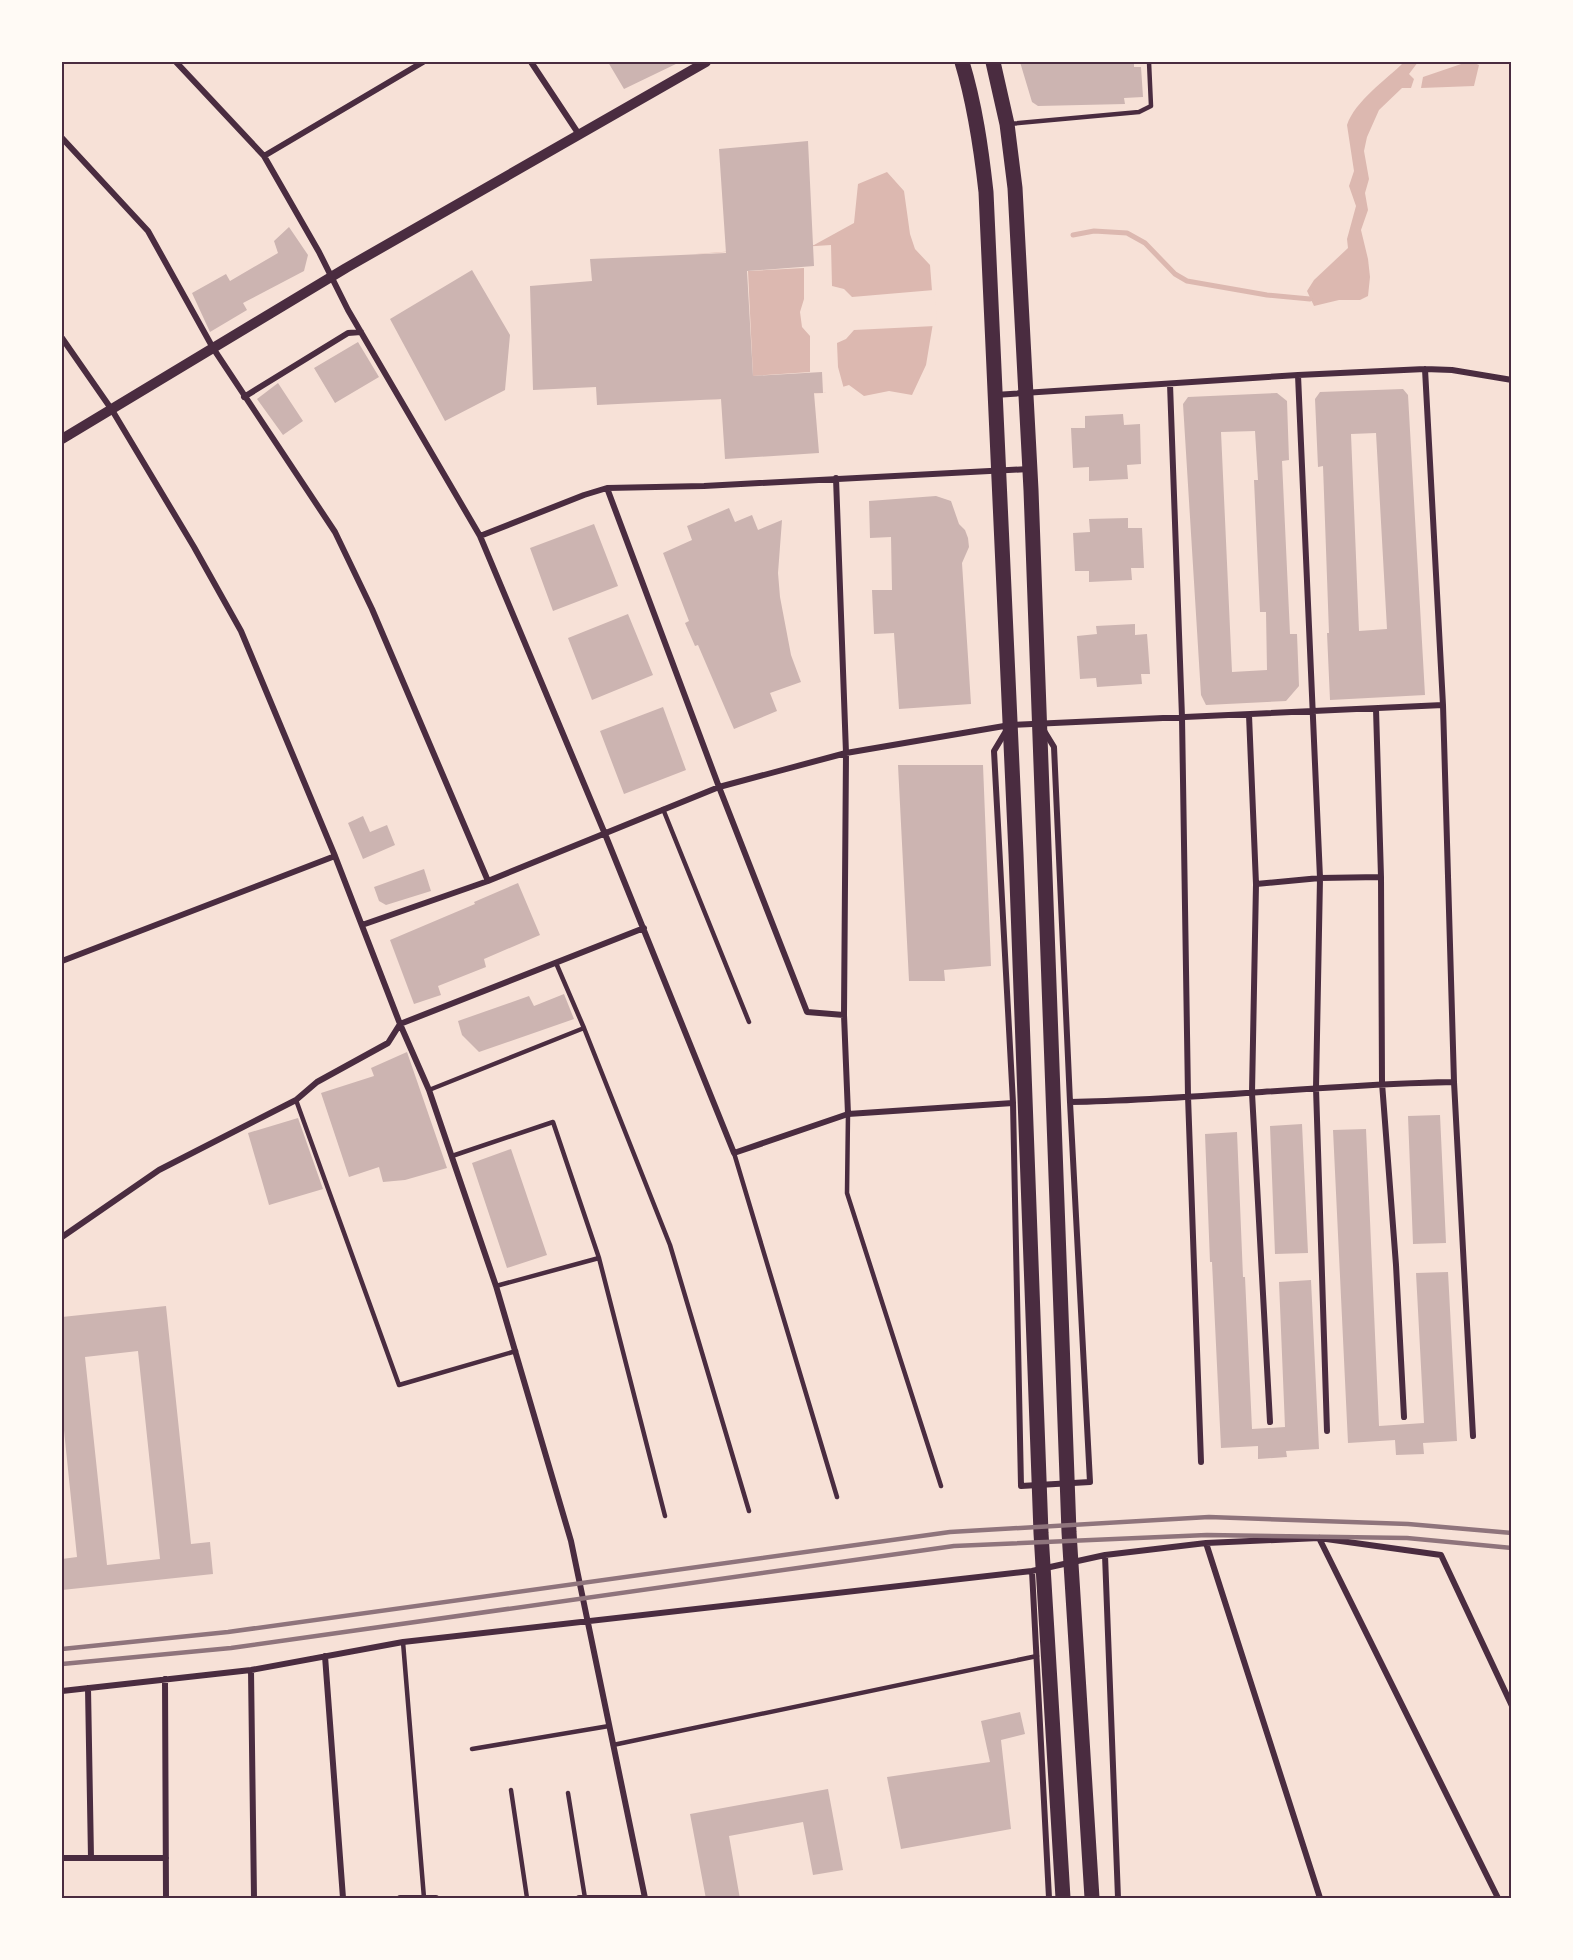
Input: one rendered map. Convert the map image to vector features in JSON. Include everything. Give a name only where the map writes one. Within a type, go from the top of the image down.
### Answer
[{"type":"main road","points":[[962,62],[971,90],[979,132],[986,192],[1016,854],[1041,1533],[1063,1899]]},
{"type":"main road","points":[[993,62],[1007,124],[1015,188],[1030,469],[1069,1532],[1092,1899]]},
{"type":"street","points":[[176,62],[264,156],[361,332],[480,536],[644,928],[734,1154],[848,1114],[1013,1103]]},
{"type":"street","points":[[264,156],[423,62]]},
{"type":"street","points":[[531,62],[578,133]]},
{"type":"street","points":[[62,439],[356,262],[578,133],[706,62]]},
{"type":"street","points":[[62,138],[148,231],[213,348],[336,532],[372,609],[488,881]]},
{"type":"street","points":[[244,397],[348,333],[361,332]]},
{"type":"street","points":[[62,338],[112,410],[241,631],[335,856],[400,1024],[429,1090],[496,1286],[571,1541],[645,1898],[579,1899]]},
{"type":"street","points":[[995,395],[1425,369],[1452,370],[1512,380]]},
{"type":"street","points":[[1425,369],[1443,705],[1454,1082],[1473,1436]]},
{"type":"street","points":[[1298,375],[1320,878],[1316,1088],[1327,1431]]},
{"type":"street","points":[[1170,384],[1182,717],[1188,1096],[1201,1462]]},
{"type":"street","points":[[480,536],[607,488],[704,486],[1030,469]]},
{"type":"street","points":[[836,478],[846,753],[844,1015],[848,1114]]},
{"type":"street","points":[[607,488],[719,787],[807,1012],[844,1015]]},
{"type":"street","points":[[362,925],[488,881],[719,787],[846,753],[1010,725],[1443,705]]},
{"type":"street","points":[[1376,709],[1381,877],[1382,1083],[1396,1265],[1404,1416]]},
{"type":"street","points":[[1249,715],[1256,884],[1252,1093],[1270,1422]]},
{"type":"street","points":[[1010,725],[994,751],[1013,1103],[1021,1486],[1090,1482],[1054,747],[1040,723]]},
{"type":"street","points":[[62,961],[335,856]]},
{"type":"street","points":[[1256,884],[1320,878],[1381,877]]},
{"type":"street","points":[[62,1237],[159,1170],[296,1100],[317,1082],[388,1043],[400,1024],[644,928]]},
{"type":"street","points":[[1070,1102],[1252,1093],[1382,1083],[1454,1082]]},
{"type":"street","points":[[1319,1538],[1498,1899]]},
{"type":"street","points":[[62,1691],[251,1670],[403,1642],[1032,1571],[1105,1555],[1206,1544],[1319,1538],[1441,1555],[1512,1706]]},
{"type":"street","points":[[1206,1544],[1320,1899]]},
{"type":"street","points":[[1105,1555],[1118,1899]]},
{"type":"street","points":[[1032,1571],[1049,1899]]},
{"type":"street","points":[[325,1656],[343,1899]]},
{"type":"street","points":[[251,1670],[254,1899]]},
{"type":"street","points":[[165,1679],[166,1899]]},
{"type":"street","points":[[88,1688],[91,1858]]},
{"type":"street","points":[[62,1858],[166,1858]]},
{"type":"street","points":[[400,1899],[436,1899]]},
{"type":"lane","points":[[1007,124],[1139,112],[1151,106],[1149,62]]},
{"type":"lane","points":[[663,809],[749,1022]]},
{"type":"lane","points":[[556,963],[670,1245],[749,1511]]},
{"type":"lane","points":[[429,1090],[584,1028]]},
{"type":"lane","points":[[296,1100],[399,1385],[516,1351]]},
{"type":"lane","points":[[848,1114],[847,1193],[941,1486]]},
{"type":"lane","points":[[452,1156],[553,1122],[599,1257],[665,1516]]},
{"type":"lane","points":[[734,1154],[837,1497]]},
{"type":"lane","points":[[496,1286],[599,1257]]},
{"type":"lane","points":[[403,1642],[424,1898]]},
{"type":"lane","points":[[614,1745],[1037,1656]]},
{"type":"lane","points":[[472,1749],[609,1726]]},
{"type":"lane","points":[[511,1790],[527,1899]]},
{"type":"lane","points":[[568,1793],[585,1898]]},
{"type":"shaded area","points":[[1404,62],[1418,62],[1409,74],[1414,79],[1411,88],[1402,88],[1379,110],[1367,137],[1364,151],[1369,179],[1365,193],[1368,210],[1361,230],[1370,277],[1368,296],[1360,300],[1339,300],[1314,306],[1307,291],[1314,280],[1348,248],[1347,239],[1356,206],[1349,186],[1354,171],[1347,125],[1364,99]]},
{"type":"shaded area","points":[[1467,62],[1479,65],[1474,86],[1421,88],[1423,77]]},
{"type":"shaded area","points":[[887,172],[904,191],[910,234],[915,249],[930,265],[934,317],[926,365],[912,395],[889,391],[864,396],[849,385],[823,393],[706,400],[696,254],[814,245],[854,223],[858,184]]},
{"type":"pier","points":[[831,245],[832,286],[844,289],[852,297],[934,290],[937,317],[935,326],[854,330],[846,339],[837,343],[838,367],[844,389],[823,393],[706,400],[696,254]],"holes":[[[804,268],[804,299],[800,312],[802,327],[810,336],[810,372],[753,376],[748,271]]]},
{"type":"building","points":[[608,62],[680,62],[624,89]]},
{"type":"building","points":[[1020,62],[1134,62],[1134,67],[1141,67],[1143,97],[1124,98],[1125,104],[1038,106],[1032,102]]},
{"type":"building","points":[[808,141],[814,266],[747,271],[753,376],[822,372],[823,393],[814,393],[819,453],[725,459],[721,399],[597,405],[596,387],[533,390],[530,286],[592,281],[590,259],[726,253],[719,149]]},
{"type":"building","points":[[289,227],[308,255],[304,271],[243,303],[247,310],[210,332],[192,293],[226,274],[230,281],[278,253],[274,241]]},
{"type":"building","points":[[472,270],[510,335],[505,390],[445,421],[390,319]]},
{"type":"building","points":[[358,342],[379,377],[335,403],[314,368]]},
{"type":"building","points":[[278,383],[303,421],[283,435],[257,399]]},
{"type":"building","points":[[1403,389],[1408,395],[1425,695],[1330,700],[1323,466],[1318,467],[1315,399],[1320,392]],"holes":[[[1376,433],[1387,629],[1359,631],[1351,434]]]},
{"type":"building","points":[[1277,393],[1287,401],[1289,460],[1282,461],[1290,634],[1297,634],[1299,686],[1286,701],[1206,705],[1201,695],[1183,404],[1188,397]],"holes":[[[1255,431],[1258,480],[1254,480],[1260,612],[1266,612],[1267,670],[1232,672],[1221,432]]]},
{"type":"building","points":[[1123,414],[1124,425],[1140,424],[1141,464],[1127,465],[1128,479],[1089,481],[1089,467],[1073,468],[1071,428],[1085,428],[1085,416]]},
{"type":"building","points":[[936,496],[951,501],[959,524],[965,530],[968,538],[969,547],[962,563],[971,704],[899,709],[894,633],[874,634],[872,590],[892,590],[891,537],[870,538],[869,501]]},
{"type":"building","points":[[729,508],[735,522],[752,515],[758,530],[782,520],[778,573],[780,597],[791,655],[801,682],[770,693],[777,711],[734,729],[698,645],[695,646],[685,623],[689,621],[663,553],[692,540],[687,526]]},
{"type":"building","points":[[1128,518],[1128,528],[1142,528],[1144,568],[1131,568],[1132,580],[1089,582],[1089,571],[1075,571],[1073,533],[1090,532],[1089,519]]},
{"type":"building","points":[[594,524],[618,586],[553,611],[530,548]]},
{"type":"building","points":[[628,614],[653,675],[592,700],[568,638]]},
{"type":"building","points":[[1135,624],[1135,635],[1147,634],[1150,674],[1141,674],[1142,684],[1097,687],[1096,678],[1080,679],[1077,636],[1097,634],[1096,626]]},
{"type":"building","points":[[663,707],[686,770],[624,794],[600,731]]},
{"type":"building","points":[[898,765],[983,765],[991,966],[944,970],[945,981],[909,981]]},
{"type":"building","points":[[363,816],[370,832],[387,825],[395,845],[363,859],[348,823]]},
{"type":"building","points":[[424,869],[431,891],[386,905],[379,901],[374,887]]},
{"type":"building","points":[[518,883],[540,935],[484,959],[486,967],[438,986],[441,995],[414,1004],[390,940]]},
{"type":"building","points":[[564,994],[574,1019],[479,1052],[462,1035],[458,1021],[529,996],[534,1006]]},
{"type":"building","points":[[407,1052],[447,1168],[405,1180],[383,1182],[379,1167],[349,1177],[321,1093],[374,1076],[371,1068]]},
{"type":"building","points":[[1440,1115],[1446,1243],[1413,1244],[1408,1116]]},
{"type":"building","points":[[298,1118],[323,1189],[269,1205],[248,1133]]},
{"type":"building","points":[[1302,1124],[1308,1253],[1275,1254],[1270,1126]]},
{"type":"building","points":[[1366,1129],[1379,1426],[1424,1423],[1416,1273],[1448,1272],[1457,1441],[1423,1443],[1424,1454],[1396,1455],[1395,1440],[1348,1443],[1333,1130]]},
{"type":"building","points":[[1237,1132],[1252,1429],[1285,1427],[1279,1282],[1311,1280],[1319,1449],[1286,1451],[1287,1457],[1258,1459],[1258,1446],[1221,1448],[1205,1134]]},
{"type":"building","points":[[511,1149],[547,1255],[507,1268],[472,1163]]},
{"type":"building","points":[[166,1306],[191,1544],[210,1542],[213,1574],[62,1590],[62,1559],[77,1557],[62,1411],[62,1317]],"holes":[[[138,1351],[160,1559],[107,1565],[85,1357]]]},
{"type":"building","points":[[1020,1712],[1025,1734],[1001,1740],[1011,1829],[901,1849],[887,1777],[990,1762],[981,1721]]},
{"type":"building","points":[[828,1789],[843,1870],[813,1875],[803,1822],[729,1836],[740,1899],[706,1899],[690,1814]]},
{"type":"waterway","points":[[1073,235],[1094,231],[1127,233],[1145,243],[1175,274],[1187,281],[1267,295],[1310,299]]},
{"type":"railway","points":[[62,1649],[228,1632],[950,1532],[1209,1517],[1408,1524],[1512,1533]]},
{"type":"railway","points":[[62,1664],[231,1648],[954,1546],[1207,1535],[1407,1538],[1512,1548]]}]
